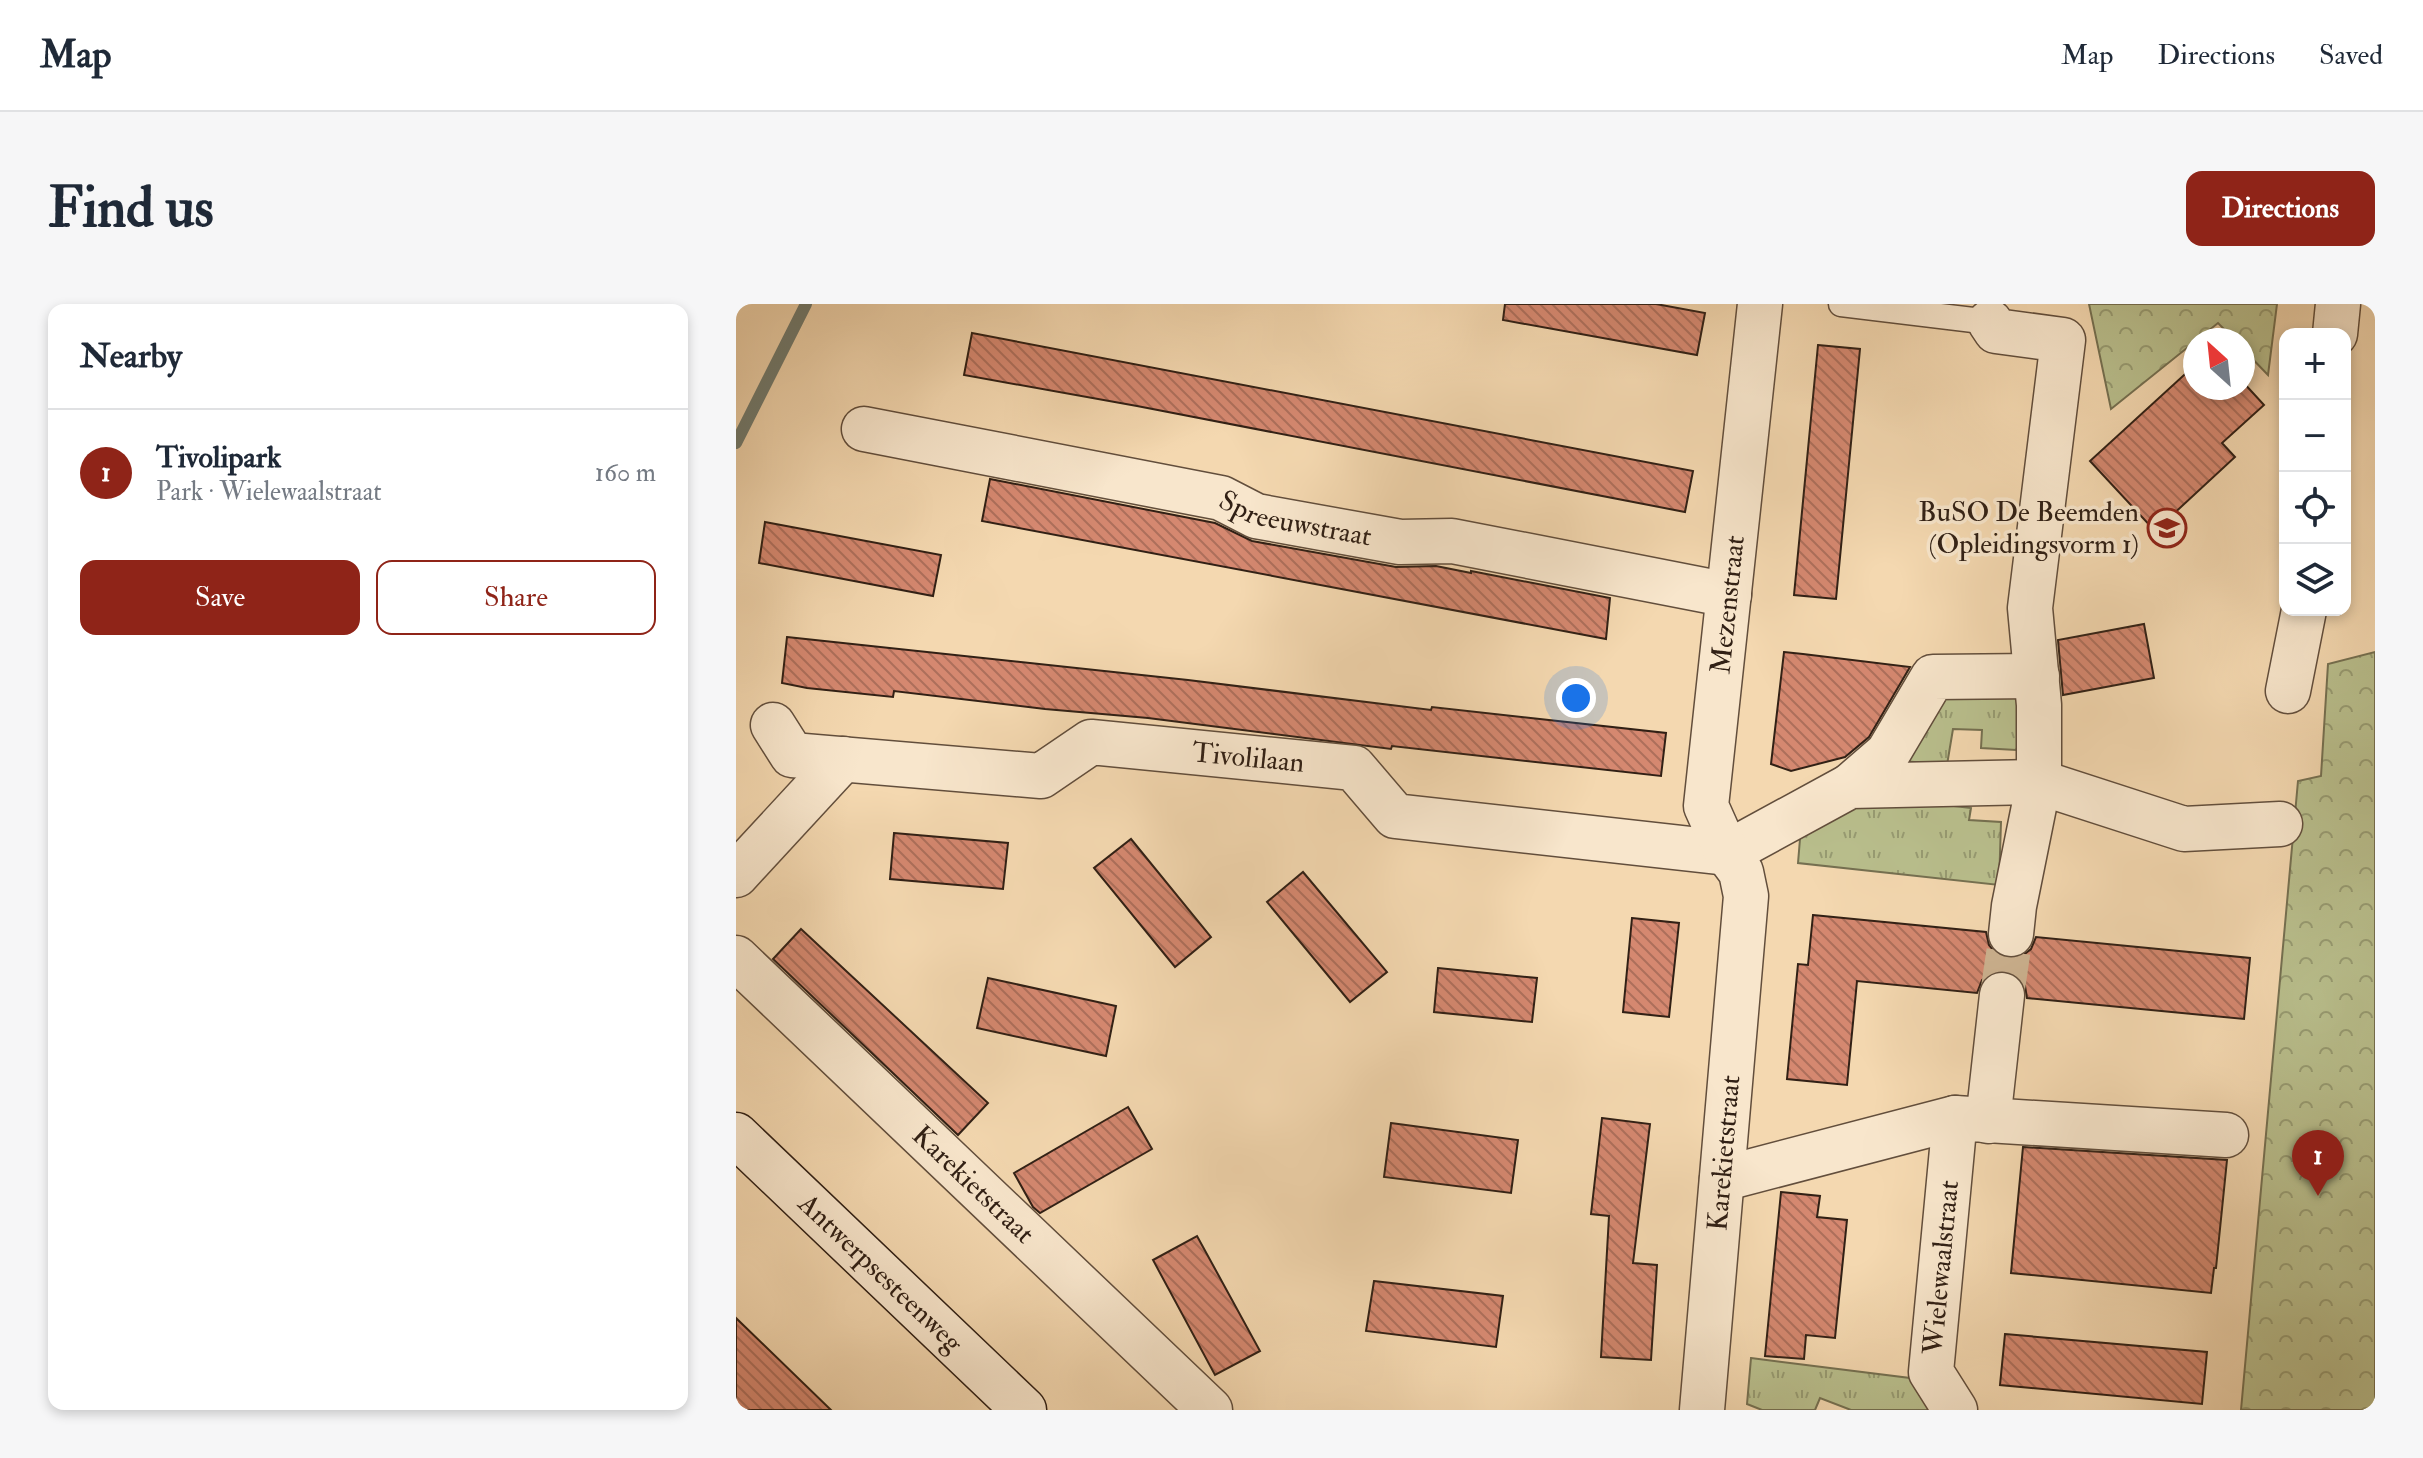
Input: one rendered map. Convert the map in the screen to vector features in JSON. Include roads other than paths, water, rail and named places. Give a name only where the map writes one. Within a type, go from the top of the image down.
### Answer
[{"type":"street","name":"Mezenstraat","points":[[1746,896],[1741,872],[1727,853],[1706,806],[1760,304]]},
{"type":"street","points":[[2336,328],[2338,304]]},
{"type":"street","points":[[1990,322],[1996,331],[2063,340],[2030,608],[2037,676],[2039,782],[2011,934]]},
{"type":"street","name":"Spreeuwstraat","points":[[864,429],[1221,498],[1256,516],[1400,542],[1452,541],[1729,595]]},
{"type":"street","points":[[2288,691],[2303,616]]},
{"type":"street","points":[[1727,853],[1850,786],[1888,753],[1933,677],[2037,676]]},
{"type":"street","name":"Tivolilaan","points":[[773,725],[792,755],[1041,776],[1091,742],[1354,768],[1395,816],[1727,853]]},
{"type":"street","points":[[736,875],[843,759]]},
{"type":"street","points":[[1850,786],[2039,782],[2184,829],[2280,824]]},
{"type":"street","name":"Karekietstraat","points":[[1702,1410],[1746,896]]},
{"type":"street","name":"Karekietstraat","points":[[736,958],[1210,1410]]},
{"type":"street","name":"Wielewaalstraat","points":[[1955,1410],[1931,1372],[1972,1120],[2002,995]]},
{"type":"street","points":[[1722,1179],[1972,1120],[2226,1135]]},
{"type":"street","name":"Antwerpsesteenweg","points":[[736,1135],[1024,1410]]},
{"type":"lane","points":[[1841,304],[1990,322]]},
{"type":"waterway","points":[[736,443],[806,304]]},
{"type":"tunnel","points":[[2002,995],[2011,934]]},
{"type":"place","name":"BuSO De Beemden (Opleidingsvorm 1)","points":[[2167,528]]},
{"type":"place","name":"Tivolipark","points":[[2318,1196]]}]
